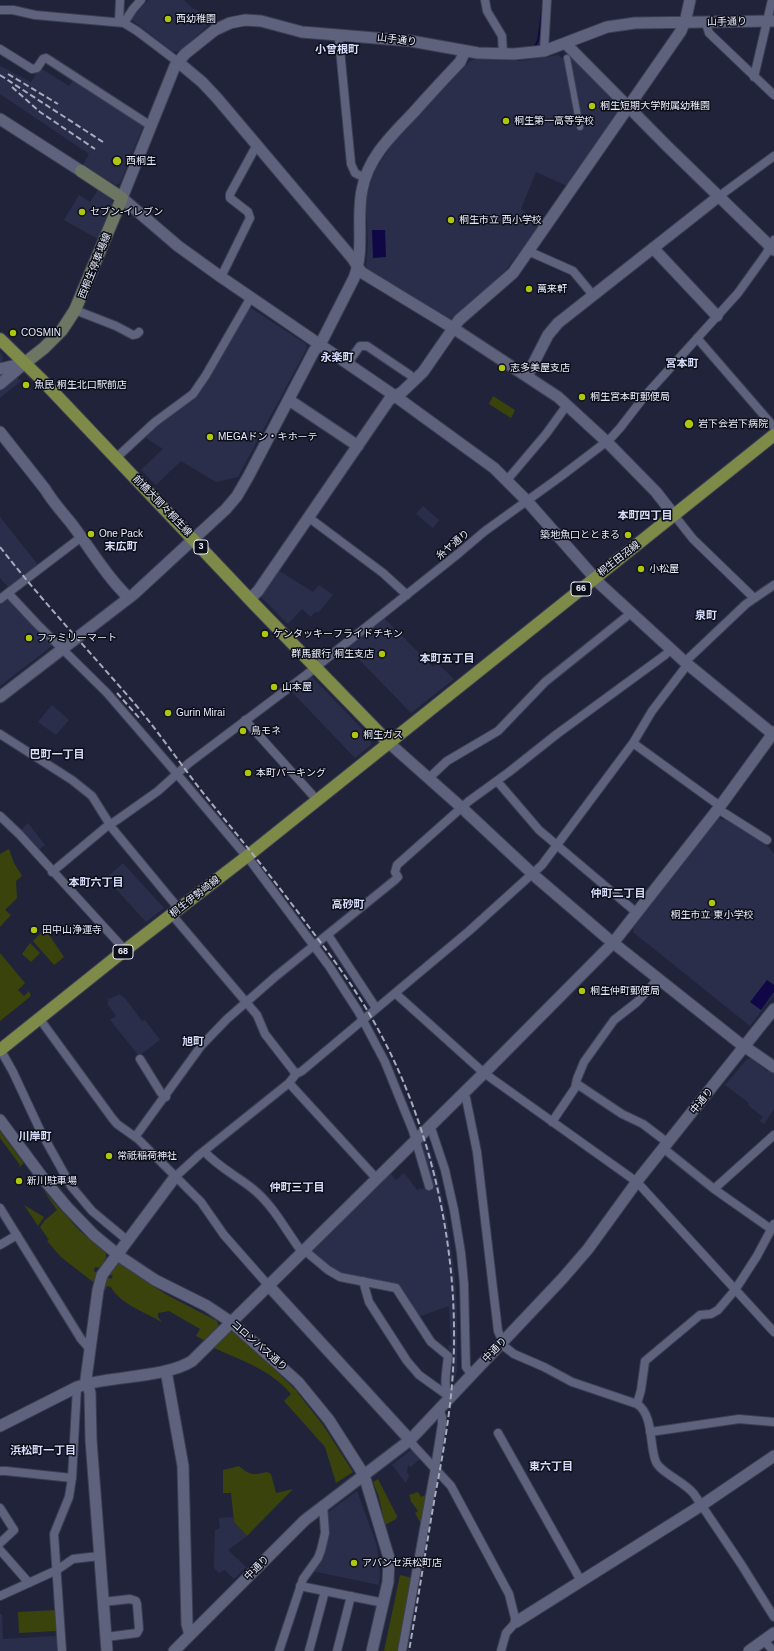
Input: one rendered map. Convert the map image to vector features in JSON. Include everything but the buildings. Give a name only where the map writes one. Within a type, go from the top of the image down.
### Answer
[{"type":"main road","points":[[81,171],[122,198]]},
{"type":"main road","name":"西桐生停車場線","points":[[26,363],[62,330],[76,310],[122,198]]},
{"type":"main road","name":"前橋大間々桐生線","points":[[0,340],[26,363],[250,600],[389,743]]},
{"type":"main road","name":"桐生田沼線","points":[[389,743],[774,435]]},
{"type":"main road","name":"桐生伊勢崎線","points":[[0,1050],[389,743]]},
{"type":"street","points":[[120,0],[121,23]]},
{"type":"street","points":[[121,23],[141,0]]},
{"type":"street","points":[[485,0],[487,11],[502,36],[503,54]]},
{"type":"street","points":[[544,50],[547,0]]},
{"type":"street","points":[[250,600],[389,400],[402,392],[426,368],[463,316],[510,276],[681,31],[690,0]]},
{"type":"street","points":[[754,77],[771,21],[772,0]]},
{"type":"street","points":[[0,10],[13,10],[36,15],[121,23],[139,32],[178,62],[208,87],[366,276],[453,328],[527,376],[567,405],[574,414],[606,441],[656,492],[693,539],[754,598]]},
{"type":"street","name":"山手通り","points":[[122,198],[178,62],[206,36],[215,30],[238,21],[254,20],[302,32],[411,41],[465,51],[526,54],[544,50],[608,27],[635,24],[771,21]]},
{"type":"street","points":[[707,22],[709,32],[774,96]]},
{"type":"street","points":[[337,34],[339,39],[351,164],[356,173],[365,178]]},
{"type":"street","points":[[565,43],[718,197],[773,246]]},
{"type":"street","points":[[0,49],[32,69],[37,68],[46,58],[151,126]]},
{"type":"street","points":[[0,697],[129,598],[194,540],[237,496],[354,278],[360,242],[360,206],[365,178],[372,162],[382,145],[460,62],[465,51]]},
{"type":"street","points":[[567,58],[580,127]]},
{"type":"street","points":[[0,119],[81,171]]},
{"type":"street","points":[[220,276],[250,218],[249,213],[230,198],[230,194],[254,150],[258,146]]},
{"type":"street","points":[[527,376],[554,327],[718,197],[774,156]]},
{"type":"street","points":[[0,1426],[82,1385],[166,1371],[188,1363],[484,1073],[613,943],[774,734],[686,664],[631,613],[594,578],[507,480],[484,460],[348,363],[251,298],[178,246],[122,198]]},
{"type":"street","name":"糸ヤ通り","points":[[52,872],[110,825],[158,791],[245,720],[407,595],[485,531],[560,477],[606,441],[620,428],[644,398],[744,286],[773,246]]},
{"type":"street","points":[[653,248],[717,316]]},
{"type":"street","points":[[528,251],[573,271],[593,295]]},
{"type":"street","points":[[116,458],[154,422],[193,394],[206,375],[251,298]]},
{"type":"street","points":[[76,310],[116,326],[133,335],[139,332]]},
{"type":"street","points":[[697,338],[774,427]]},
{"type":"street","points":[[348,363],[360,346],[367,346],[415,380]]},
{"type":"street","points":[[0,369],[26,363]]},
{"type":"street","points":[[0,384],[26,363]]},
{"type":"street","points":[[289,400],[358,446]]},
{"type":"street","points":[[507,480],[546,434],[567,405]]},
{"type":"street","points":[[0,432],[45,489],[50,498],[72,525],[108,575],[129,598]]},
{"type":"street","points":[[308,517],[383,573],[407,595]]},
{"type":"street","points":[[0,599],[80,538]]},
{"type":"street","points":[[62,1651],[54,1532],[68,1497],[72,1478],[82,1385],[99,1284],[102,1275],[175,1177],[204,1151],[289,1083],[296,1074],[302,1071],[469,931],[532,874],[557,845],[632,743],[690,656],[746,604],[774,585]]},
{"type":"street","points":[[8,593],[23,610],[107,693],[177,774],[247,856],[336,976],[363,1019],[385,1062],[416,1138],[429,1186]]},
{"type":"street","points":[[429,778],[447,761],[498,730],[545,682],[631,613]]},
{"type":"street","points":[[135,1137],[166,1097],[202,1046],[246,1001],[396,880],[398,877],[395,872],[397,865],[461,807],[497,781],[556,734],[665,655],[671,649]]},
{"type":"street","points":[[245,720],[317,800]]},
{"type":"street","points":[[0,734],[72,780],[95,800],[110,825],[257,1015],[265,1034],[296,1074]]},
{"type":"street","points":[[389,743],[461,807],[532,874],[613,943],[774,1067]]},
{"type":"street","points":[[632,743],[719,807],[767,840]]},
{"type":"street","points":[[497,781],[530,822],[637,913]]},
{"type":"street","points":[[0,816],[19,834],[52,872],[125,950]]},
{"type":"street","points":[[328,935],[376,1008]]},
{"type":"street","points":[[552,1122],[577,1084],[577,1079],[584,1062],[614,1020],[637,1002],[658,979]]},
{"type":"street","points":[[395,992],[484,1073],[637,1182],[774,1332]]},
{"type":"street","name":"中通り","points":[[179,1649],[190,1635],[305,1520],[410,1440],[439,1409],[448,1397],[472,1375],[577,1263],[637,1182],[774,1009]]},
{"type":"street","points":[[39,1018],[117,1124],[135,1137],[204,1205],[224,1235],[451,1486],[509,1594],[516,1622]]},
{"type":"street","points":[[0,1050],[13,1072],[40,1130],[71,1186],[92,1211],[127,1240]]},
{"type":"street","points":[[140,1059],[161,1093],[166,1097]]},
{"type":"street","points":[[289,1083],[376,1178]]},
{"type":"street","points":[[577,1084],[622,1114],[643,1124],[714,1189],[773,1226],[757,1256],[735,1290],[718,1310],[712,1314],[700,1315],[648,1358],[646,1361],[637,1404]]},
{"type":"street","points":[[462,1093],[466,1098],[478,1152],[498,1331],[502,1343],[506,1349],[514,1354],[544,1367],[572,1382],[637,1404],[646,1413],[654,1455],[659,1466],[666,1473],[690,1488],[702,1504],[774,1617]]},
{"type":"street","name":"コロンバス通り","points":[[0,1120],[32,1164],[67,1207],[94,1235],[117,1254],[163,1285],[207,1306],[228,1325],[288,1372],[307,1392],[329,1420],[364,1475],[388,1558],[388,1582],[372,1651]]},
{"type":"street","points":[[430,1125],[445,1170],[454,1210],[464,1284],[466,1367],[472,1375]]},
{"type":"street","points":[[714,1189],[774,1135]]},
{"type":"street","points":[[204,1151],[262,1197],[278,1216],[303,1251],[333,1274],[340,1277],[393,1287],[398,1290],[431,1342],[448,1356],[446,1387],[448,1397]]},
{"type":"street","points":[[0,1208],[89,1348]]},
{"type":"street","points":[[0,1245],[17,1236]]},
{"type":"street","points":[[363,1281],[370,1302],[410,1366],[419,1375],[448,1397]]},
{"type":"street","points":[[166,1371],[182,1458],[185,1499],[187,1624],[190,1635]]},
{"type":"street","points":[[82,1385],[90,1393],[99,1556],[107,1651]]},
{"type":"street","points":[[402,1651],[442,1424],[442,1417],[439,1409]]},
{"type":"street","points":[[650,1432],[739,1418],[774,1422]]},
{"type":"street","points":[[498,1433],[581,1581]]},
{"type":"street","points":[[501,1651],[506,1633],[516,1622],[702,1504],[774,1456]]},
{"type":"street","points":[[0,1471],[72,1478]]},
{"type":"street","points":[[279,1651],[300,1586],[303,1579],[318,1558],[321,1550],[325,1533],[323,1505]]},
{"type":"street","points":[[0,1508],[14,1530],[0,1543]]},
{"type":"street","points":[[0,1550],[29,1583]]},
{"type":"street","points":[[0,1596],[57,1570],[73,1559],[99,1556]]},
{"type":"street","points":[[300,1586],[384,1603]]},
{"type":"street","points":[[310,1651],[325,1591]]},
{"type":"street","points":[[337,1651],[351,1596]]},
{"type":"street","points":[[103,1602],[130,1599],[136,1601],[137,1604],[137,1633],[106,1637]]},
{"type":"street","points":[[749,1651],[774,1633]]},
{"type":"street","points":[[764,1640],[773,1651]]},
{"type":"shaded area","points":[[149,0],[184,0],[192,8],[199,11],[208,26],[181,50],[176,52],[172,51],[132,20],[134,14]]},
{"type":"shaded area","name":"桐生市立 西小学校","points":[[558,55],[563,59],[570,56],[618,105],[620,109],[567,186],[536,172],[521,209],[541,224],[505,271],[452,319],[446,318],[368,271],[366,267],[368,242],[366,205],[368,191],[375,170],[393,143],[470,61],[476,59],[522,61]]},
{"type":"shaded area","points":[[0,66],[31,82],[40,68],[69,86],[73,80],[143,126],[120,183],[116,185],[83,165],[89,154],[0,94]]},
{"type":"shaded area","points":[[99,188],[111,198],[113,203],[98,239],[64,220],[79,195],[90,202]]},
{"type":"shaded area","points":[[372,230],[385,230],[386,257],[373,258]]},
{"type":"shaded area","points":[[248,306],[306,344],[307,348],[238,477],[216,482],[181,461],[156,485],[141,470],[163,449],[143,436],[190,401]]},
{"type":"shaded area","points":[[0,352],[3,357],[2,362],[21,381],[0,398]]},
{"type":"shaded area","points":[[423,506],[439,520],[433,528],[416,514]]},
{"type":"shaded area","points":[[0,517],[39,566],[8,587],[0,578]]},
{"type":"shaded area","points":[[278,570],[313,592],[319,585],[333,595],[319,612],[314,613],[311,617],[302,609],[288,624],[261,597]]},
{"type":"shaded area","points":[[6,599],[10,600],[53,645],[0,686],[0,603]]},
{"type":"shaded area","points":[[383,617],[433,667],[437,663],[454,679],[411,713],[347,647]]},
{"type":"shaded area","points":[[310,675],[371,738],[371,745],[355,758],[289,689]]},
{"type":"shaded area","points":[[52,705],[69,720],[56,735],[38,722]]},
{"type":"shaded area","name":"桐生市立 東小学校","points":[[717,817],[723,820],[725,817],[765,843],[774,854],[774,994],[750,1026],[633,932],[634,929],[632,928]]},
{"type":"shaded area","points":[[28,823],[45,845],[37,851],[21,832],[21,830]]},
{"type":"shaded area","points":[[123,863],[164,908],[146,922],[106,878]]},
{"type":"shaded area","points":[[767,980],[774,985],[774,992],[761,1010],[750,1002]]},
{"type":"shaded area","points":[[119,994],[125,998],[142,1021],[145,1020],[160,1040],[139,1056],[110,1020],[116,1016],[107,1003],[109,1002],[107,998],[110,999]]},
{"type":"shaded area","points":[[747,1059],[752,1059],[767,1071],[774,1071],[774,1109],[764,1124],[760,1121],[763,1117],[748,1105],[749,1103],[725,1085]]},
{"type":"shaded area","points":[[425,1139],[428,1143],[435,1167],[446,1214],[455,1276],[457,1371],[454,1381],[449,1385],[451,1350],[449,1350],[448,1345],[451,1345],[449,1306],[418,1317],[402,1291],[335,1272],[310,1250],[389,1172],[396,1180],[404,1173],[417,1190],[432,1186],[420,1143]]},
{"type":"shaded area","points":[[411,1450],[421,1458],[411,1467],[408,1465],[407,1473],[409,1475],[406,1483],[392,1465]]},
{"type":"shaded area","points":[[357,1491],[377,1546],[380,1572],[379,1585],[312,1571],[327,1513]]},
{"type":"shaded area","points":[[233,1517],[234,1522],[247,1536],[228,1550],[246,1567],[234,1579],[225,1570],[219,1573],[214,1568],[215,1530],[220,1528],[219,1518]]},
{"type":"shaded area","points":[[0,1614],[2,1614],[3,1639],[56,1636],[59,1638],[60,1651],[0,1651]]},
{"type":"green space","points":[[493,396],[515,410],[511,418],[489,404]]},
{"type":"green space","points":[[9,849],[14,863],[22,876],[16,881],[17,898],[5,910],[11,915],[0,927],[0,854]]},
{"type":"green space","points":[[45,929],[64,957],[54,965],[33,941]]},
{"type":"green space","points":[[30,943],[40,953],[31,962],[22,954]]},
{"type":"green space","points":[[0,953],[25,983],[18,990],[24,996],[29,991],[31,996],[0,1021]]},
{"type":"green space","points":[[0,1131],[23,1162],[23,1164],[18,1168],[20,1165],[0,1138]]},
{"type":"green space","points":[[43,1190],[80,1231],[106,1253],[106,1258],[100,1268],[95,1267],[94,1271],[97,1273],[93,1282],[61,1257],[47,1241],[49,1240],[40,1227],[45,1220],[57,1210]]},
{"type":"green space","points":[[24,1205],[44,1217],[38,1226]]},
{"type":"green space","points":[[116,1264],[120,1264],[167,1295],[217,1321],[219,1327],[235,1333],[241,1338],[297,1391],[323,1425],[353,1472],[336,1483],[325,1447],[284,1401],[291,1394],[274,1378],[255,1366],[214,1348],[218,1343],[208,1336],[204,1340],[196,1336],[200,1329],[169,1311],[158,1313],[158,1317],[162,1322],[126,1303],[111,1287],[107,1286],[105,1290],[103,1290],[107,1277],[111,1279],[113,1276],[109,1274]]},
{"type":"green space","points":[[239,1466],[246,1472],[252,1474],[267,1472],[271,1474],[276,1493],[293,1489],[247,1536],[234,1522],[231,1493],[223,1493],[223,1470]]},
{"type":"green space","points":[[378,1479],[397,1516],[396,1519],[385,1525],[379,1497],[373,1482]]},
{"type":"green space","points":[[418,1492],[421,1497],[427,1494],[422,1524],[415,1513],[418,1511],[410,1500],[409,1495]]},
{"type":"green space","points":[[400,1575],[412,1578],[399,1651],[384,1651]]},
{"type":"green space","points":[[57,1610],[58,1629],[55,1631],[19,1633],[18,1612]]},
{"type":"waterway","points":[[534,47],[538,41],[543,5]]},
{"type":"railway","points":[[8,74],[58,104]]},
{"type":"railway","points":[[0,75],[103,142]]},
{"type":"railway","points":[[12,87],[40,112],[95,149]]},
{"type":"railway","points":[[0,547],[145,716],[202,792],[297,911],[341,970],[370,1015],[389,1050],[406,1088],[420,1126],[432,1166],[441,1206],[448,1247],[454,1328],[453,1371],[449,1412],[409,1651]]},
{"type":"railway","points":[[117,693],[141,720]]},
{"type":"place","name":"西幼稚園","points":[[168,19]]},
{"type":"place","name":"桐生短期大学附属幼稚園","points":[[592,106]]},
{"type":"place","name":"桐生第一高等学校","points":[[506,121]]},
{"type":"place","name":"西桐生","points":[[117,161]]},
{"type":"place","name":"セブン-イレブン","points":[[82,212]]},
{"type":"place","name":"桐生市立 西小学校","points":[[451,220]]},
{"type":"place","name":"萬来軒","points":[[529,289]]},
{"type":"place","name":"COSMIN","points":[[13,333]]},
{"type":"place","name":"志多美屋支店","points":[[502,368]]},
{"type":"place","name":"魚民 桐生北口駅前店","points":[[26,385]]},
{"type":"place","name":"桐生宮本町郵便局","points":[[582,397]]},
{"type":"place","name":"岩下会岩下病院","points":[[689,424]]},
{"type":"place","name":"MEGAドン・キホーテ","points":[[210,437]]},
{"type":"place","name":"One Pack","points":[[91,534]]},
{"type":"place","name":"築地魚口ととまる","points":[[628,535]]},
{"type":"place","name":"小松屋","points":[[641,569]]},
{"type":"place","name":"ケンタッキーフライドチキン","points":[[265,634]]},
{"type":"place","name":"ファミリーマート","points":[[29,638]]},
{"type":"place","name":"群馬銀行 桐生支店","points":[[382,654]]},
{"type":"place","name":"山本屋","points":[[274,687]]},
{"type":"place","name":"Gurin Mirai","points":[[168,713]]},
{"type":"place","name":"鳥モネ","points":[[243,731]]},
{"type":"place","name":"桐生ガス","points":[[355,735]]},
{"type":"place","name":"本町パーキング","points":[[248,773]]},
{"type":"place","name":"桐生市立 東小学校","points":[[712,903]]},
{"type":"place","name":"田中山浄運寺","points":[[34,930]]},
{"type":"place","name":"桐生仲町郵便局","points":[[582,991]]},
{"type":"place","name":"常祇稲荷神社","points":[[109,1156]]},
{"type":"place","name":"新川駐車場","points":[[19,1181]]},
{"type":"place","name":"アバンセ浜松町店","points":[[354,1563]]},
{"type":"district","name":"小曾根町","points":[[337,50]]},
{"type":"district","name":"永楽町","points":[[337,358]]},
{"type":"district","name":"宮本町","points":[[682,364]]},
{"type":"district","name":"本町四丁目","points":[[645,516]]},
{"type":"district","name":"末広町","points":[[121,547]]},
{"type":"district","name":"泉町","points":[[706,616]]},
{"type":"district","name":"本町五丁目","points":[[447,659]]},
{"type":"district","name":"巴町一丁目","points":[[57,755]]},
{"type":"district","name":"本町六丁目","points":[[96,883]]},
{"type":"district","name":"仲町二丁目","points":[[618,894]]},
{"type":"district","name":"高砂町","points":[[348,905]]},
{"type":"district","name":"旭町","points":[[193,1042]]},
{"type":"district","name":"川岸町","points":[[35,1137]]},
{"type":"district","name":"仲町三丁目","points":[[297,1188]]},
{"type":"district","name":"浜松町一丁目","points":[[43,1451]]},
{"type":"district","name":"東六丁目","points":[[551,1467]]}]
